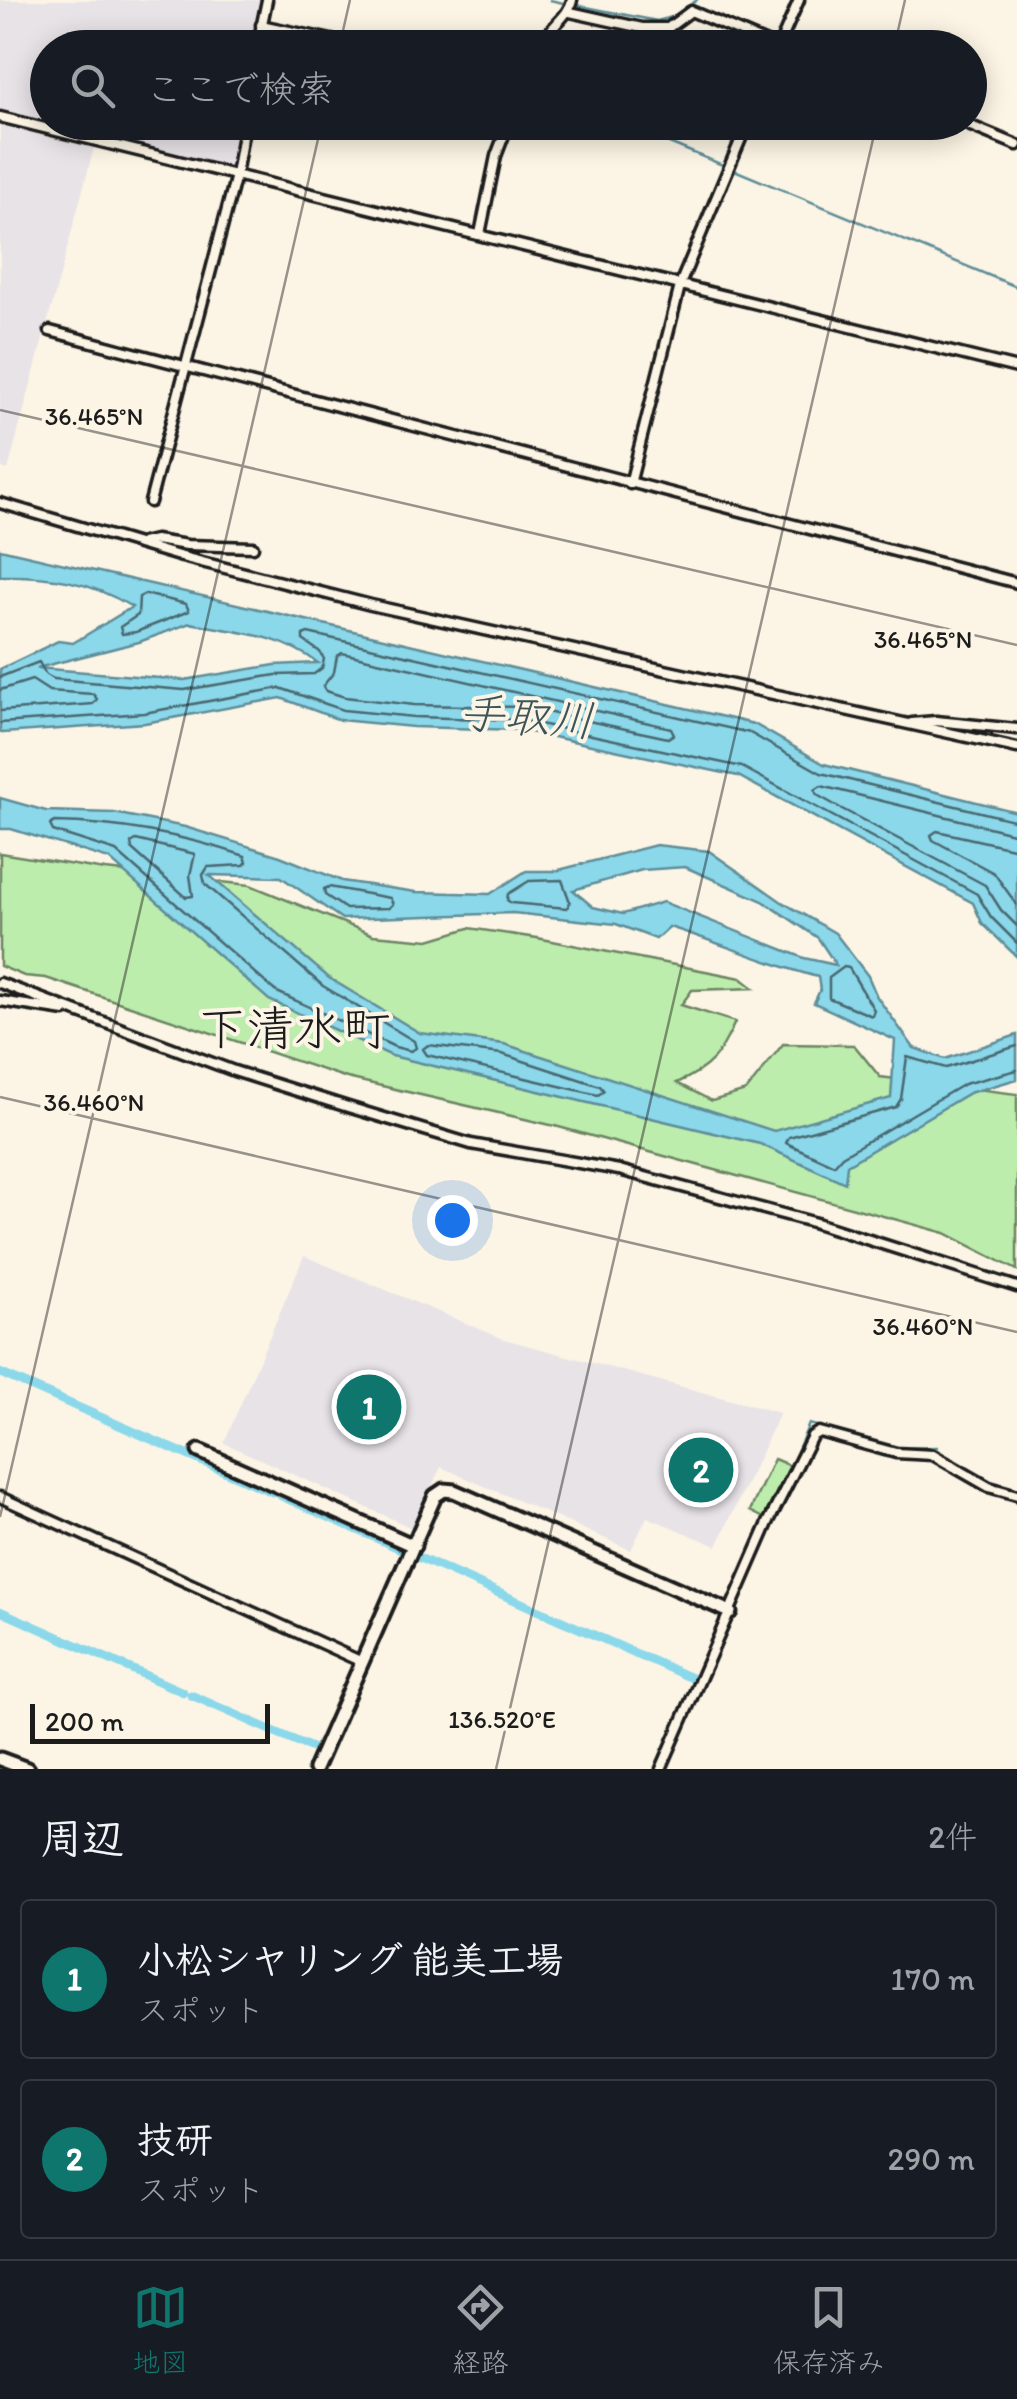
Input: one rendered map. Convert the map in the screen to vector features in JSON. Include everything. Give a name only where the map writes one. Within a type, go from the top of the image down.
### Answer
[{"type":"street","points":[[260,30],[267,0]]},
{"type":"street","points":[[786,30],[798,0]]},
{"type":"street","points":[[548,30],[571,6],[642,28],[668,28],[691,12],[734,30]]},
{"type":"street","points":[[261,25],[284,30]]},
{"type":"street","points":[[0,117],[30,124]]},
{"type":"street","points":[[987,133],[1017,146]]},
{"type":"street","points":[[94,140],[1017,368]]},
{"type":"street","points":[[150,502],[236,175],[241,140]]},
{"type":"street","points":[[480,234],[502,140]]},
{"type":"street","points":[[630,484],[682,287],[741,140]]},
{"type":"street","points":[[50,330],[1017,584]]},
{"type":"street","points":[[0,503],[371,605],[1017,748]]},
{"type":"street","points":[[138,544],[155,540],[253,547]]},
{"type":"street","points":[[908,724],[936,721],[1017,729]]},
{"type":"street","points":[[0,983],[234,1071],[472,1144],[619,1170],[816,1223],[1017,1287]]},
{"type":"street","points":[[0,1001],[79,1013]]},
{"type":"street","points":[[662,1769],[777,1506],[812,1436],[820,1432],[896,1453],[933,1455],[989,1487],[1017,1494]]},
{"type":"street","points":[[199,1451],[414,1546]]},
{"type":"street","points":[[315,1769],[435,1496],[444,1490],[454,1491],[730,1612]]},
{"type":"street","points":[[0,1497],[362,1662]]},
{"type":"street","points":[[0,1759],[27,1769]]},
{"type":"shaded area","points":[[0,0],[262,0],[256,30],[30,30],[30,118],[0,110]]},
{"type":"shaded area","points":[[0,124],[30,132],[30,140],[63,140],[94,148],[8,470],[0,467]]},
{"type":"shaded area","points":[[119,140],[235,140],[230,167]]},
{"type":"shaded area","points":[[304,1256],[504,1339],[780,1413],[717,1546],[647,1517],[631,1550],[441,1467],[412,1528],[224,1443]]},
{"type":"green space","points":[[0,853],[105,870],[250,885],[373,935],[429,940],[469,928],[741,978],[754,988],[692,990],[681,1005],[735,1022],[713,1060],[677,1083],[712,1101],[746,1091],[783,1044],[854,1045],[880,1077],[1017,1094],[1017,1270],[945,1233],[555,1126],[347,1078],[46,978],[24,976],[0,966]]},
{"type":"green space","points":[[774,1459],[791,1466],[766,1519],[750,1511]]},
{"type":"water","name":"手取川","points":[[0,549],[754,724],[824,764],[1017,812],[1017,957],[982,923],[973,903],[738,776],[520,730],[340,720],[281,698],[145,723],[3,733],[0,669],[58,641],[73,643],[132,607],[69,581],[0,576]],"holes":[[[190,623],[273,640],[318,663],[275,665],[184,680],[37,668],[139,642]]]},
{"type":"water","points":[[0,798],[46,811],[114,813],[185,827],[280,856],[342,881],[416,892],[490,894],[526,871],[555,871],[656,845],[709,851],[835,933],[914,1048],[945,1059],[1017,1035],[1017,1079],[969,1093],[847,1165],[845,1183],[760,1144],[392,1056],[269,1000],[109,859],[0,829]],"holes":[[[685,867],[763,901],[818,938],[836,965],[804,958],[663,902],[623,914],[593,907],[573,890],[642,870]],[[209,875],[281,877],[342,919],[513,913],[616,924],[656,939],[669,927],[688,933],[818,977],[820,990],[814,1003],[895,1040],[891,1098],[774,1131],[504,1044],[420,1033],[329,978]]]},
{"type":"waterway","points":[[550,0],[568,4]]},
{"type":"waterway","points":[[576,5],[657,21],[672,17],[697,0]]},
{"type":"waterway","points":[[662,140],[725,166]]},
{"type":"waterway","points":[[732,169],[1017,287]]},
{"type":"waterway","points":[[0,1373],[272,1492]]},
{"type":"waterway","points":[[776,1500],[809,1424],[895,1448],[937,1447]]},
{"type":"waterway","points":[[281,1496],[403,1550]]},
{"type":"waterway","points":[[415,1556],[696,1680]]},
{"type":"waterway","points":[[0,1611],[183,1692]]},
{"type":"waterway","points":[[191,1695],[312,1748]]},
{"type":"waterway","points":[[667,1744],[676,1724]]},
{"type":"waterway","points":[[657,1769],[661,1760]]},
{"type":"place","name":"小松シヤリング 能美工場","points":[[369,1407]]},
{"type":"place","name":"技研","points":[[701,1470]]},
{"type":"district","name":"下清水町","points":[[294,1028]]}]
